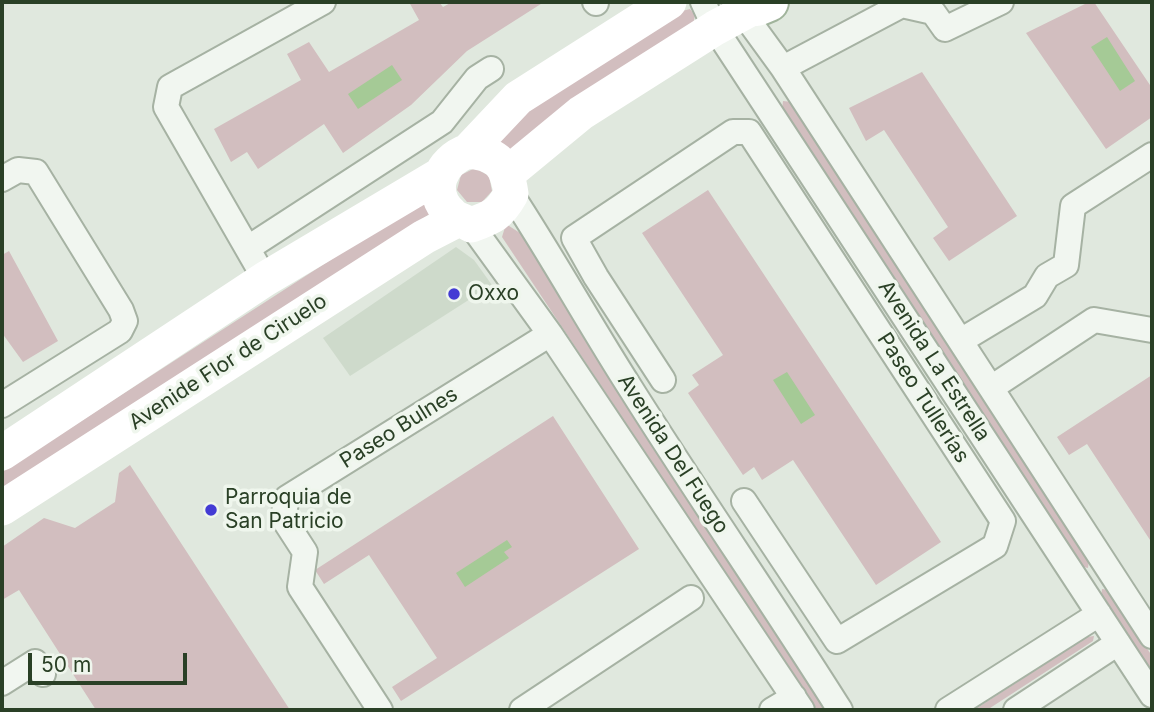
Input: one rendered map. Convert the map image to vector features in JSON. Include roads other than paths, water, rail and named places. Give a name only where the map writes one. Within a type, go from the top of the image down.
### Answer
[{"type":"main road","points":[[2,453],[255,262],[440,175],[453,158],[468,152],[519,98],[669,2]]},
{"type":"main road","points":[[440,175],[439,195],[443,205],[464,222],[494,217],[503,209],[509,184],[581,113],[741,8]]},
{"type":"main road","points":[[468,152],[494,157],[509,184]]},
{"type":"main road","name":"Avenide Flor de Ciruelo","points":[[2,508],[413,244],[464,222]]},
{"type":"street","points":[[323,2],[170,87],[166,107],[255,262],[442,121],[477,78],[491,69]]},
{"type":"street","points":[[794,62],[902,5],[933,12],[945,29],[1001,2]]},
{"type":"street","name":"Avenida La Estrella","points":[[741,8],[794,62],[999,382],[1109,569],[1152,636]]},
{"type":"street","name":"Avenida La Estrella","points":[[741,8],[1081,584],[1152,695]]},
{"type":"street","name":"Paseo Tullerías","points":[[563,244],[733,132],[748,132],[1003,521],[995,546],[837,641],[744,501]]},
{"type":"street","points":[[969,336],[1035,296],[1047,276],[1066,265],[1073,206],[1152,155]]},
{"type":"street","points":[[2,178],[18,170],[36,172],[121,310],[125,321],[120,331],[2,405]]},
{"type":"street","name":"Avenida Del Fuego","points":[[509,184],[563,244],[564,280],[631,390],[840,710]]},
{"type":"street","name":"Avenida Del Fuego","points":[[464,222],[544,338],[786,706]]},
{"type":"street","points":[[563,244],[596,277],[663,380]]},
{"type":"street","points":[[999,382],[1094,320],[1152,330]]},
{"type":"street","name":"Paseo Bulnes","points":[[380,710],[300,587],[304,552],[283,519],[287,498],[544,338]]},
{"type":"street","points":[[1081,584],[1109,569]]},
{"type":"street","points":[[522,710],[691,598]]},
{"type":"street","points":[[948,710],[1099,614]]},
{"type":"street","points":[[1016,710],[1118,643]]},
{"type":"street","points":[[2,683],[35,662],[43,674]]},
{"type":"place","name":"Oxxo","points":[[454,294]]},
{"type":"place","name":"Parroquia de San Patricio","points":[[211,510]]}]
